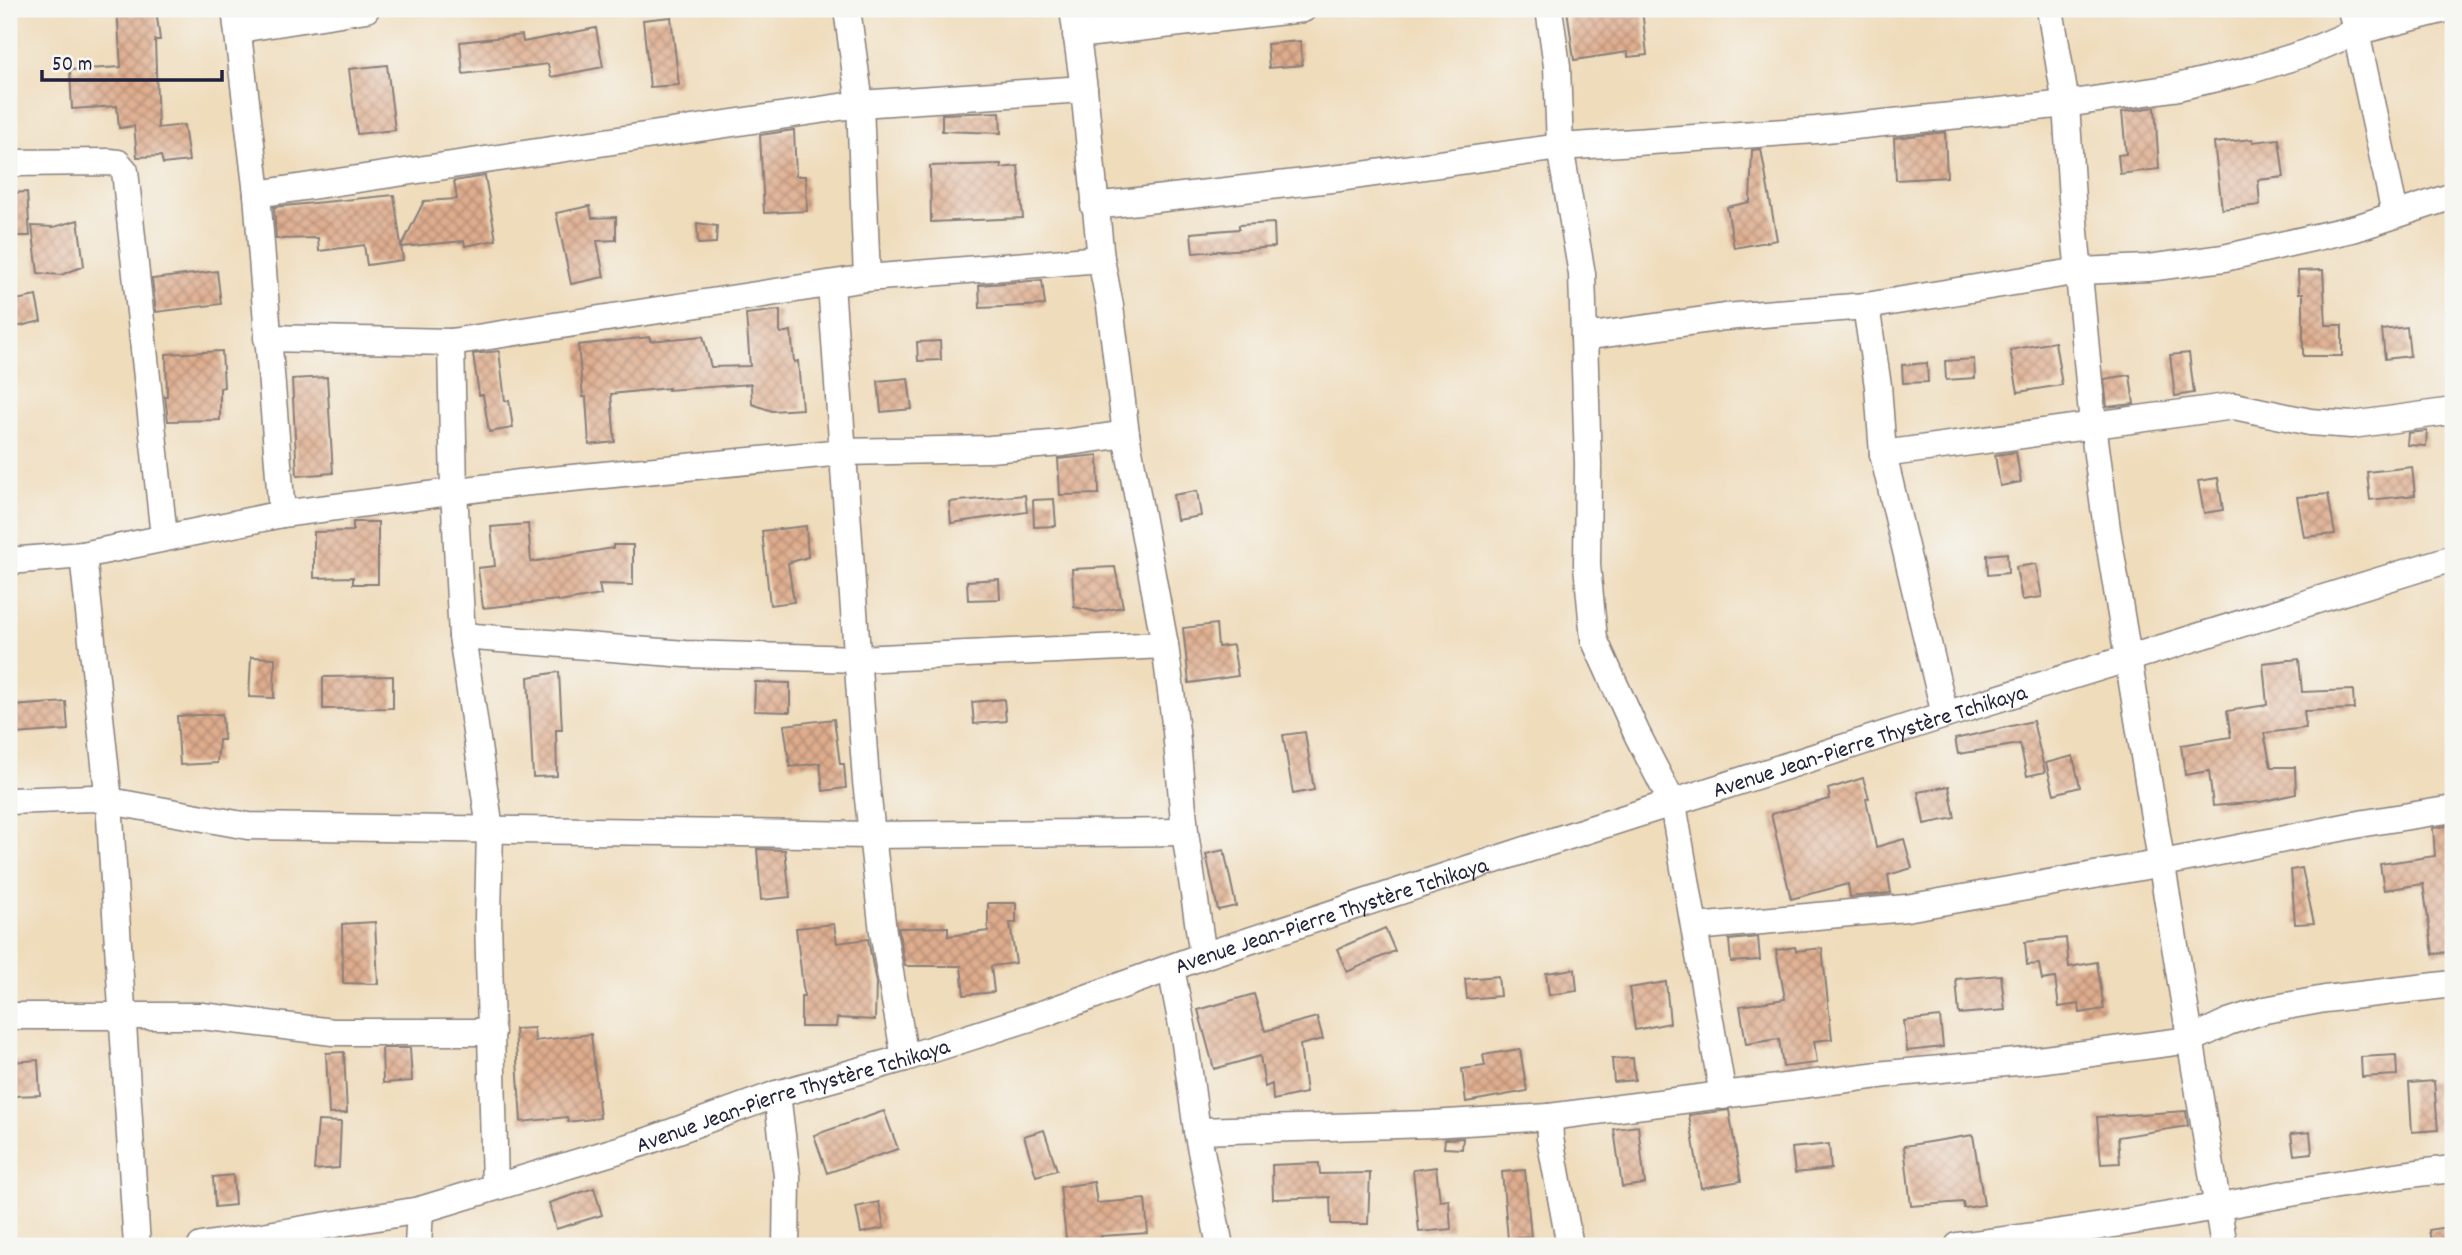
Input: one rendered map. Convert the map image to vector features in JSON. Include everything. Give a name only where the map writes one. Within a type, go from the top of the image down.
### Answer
[{"type":"street","points":[[282,514],[257,194],[237,19],[366,9]]},
{"type":"street","points":[[847,9],[860,104],[867,278]]},
{"type":"street","points":[[1073,9],[1101,259],[1110,306],[1126,434],[1165,645],[1185,832],[1203,956]]},
{"type":"street","points":[[1076,36],[1303,9]]},
{"type":"street","points":[[1549,9],[1557,66],[1560,147],[1581,274],[1588,464],[1587,565],[1594,639],[1672,804],[1723,1096]]},
{"type":"street","points":[[2050,9],[2066,104],[2092,425],[2127,658],[2220,1206],[2224,1246]]},
{"type":"street","points":[[1094,206],[1340,178],[1560,147],[1816,130],[2066,104],[2173,88],[2250,70],[2306,53],[2353,20],[2446,9]]},
{"type":"street","points":[[2353,20],[2395,214]]},
{"type":"street","points":[[257,194],[860,104],[1084,89]]},
{"type":"street","points":[[9,163],[109,162],[118,163],[125,171],[164,537]]},
{"type":"street","points":[[1584,337],[1725,317],[1866,306],[2080,271],[2148,268],[2224,258],[2356,228],[2453,196]]},
{"type":"street","points":[[267,338],[451,342],[867,278],[1101,259]]},
{"type":"street","points":[[831,284],[866,781],[883,932],[905,1058]]},
{"type":"street","points":[[1866,306],[1878,386],[1883,454],[1945,715]]},
{"type":"street","points":[[451,342],[454,491],[462,636],[490,829],[488,918],[495,1186]]},
{"type":"street","points":[[1883,454],[2234,405],[2310,422],[2352,425],[2453,411]]},
{"type":"street","points":[[9,561],[83,555],[282,514],[454,491],[843,452],[990,449],[1126,434]]},
{"type":"street","points":[[83,555],[109,802],[137,1246]]},
{"type":"street","name":"Avenue Jean-Pierre Thystère Tchikaya","points":[[201,1246],[420,1210],[645,1142],[777,1094],[905,1058],[1045,1013],[1203,956],[1945,715],[2453,558]]},
{"type":"street","points":[[462,636],[685,654],[859,659],[1165,645]]},
{"type":"street","points":[[9,800],[93,798],[248,826],[872,835],[1185,832]]},
{"type":"street","points":[[1695,927],[1906,908],[2453,809]]},
{"type":"street","points":[[1171,968],[1185,1036],[1197,1130],[1220,1246]]},
{"type":"street","points":[[1197,1130],[1431,1124],[1549,1117],[1887,1074],[2038,1060],[2190,1040],[2228,1022],[2264,1010],[2325,999],[2453,984]]},
{"type":"street","points":[[9,1016],[202,1016],[333,1032],[492,1032]]},
{"type":"street","points":[[777,1094],[787,1175],[786,1246]]},
{"type":"street","points":[[1549,1117],[1550,1138],[1570,1246]]},
{"type":"street","points":[[1958,1246],[2046,1235],[2406,1174],[2453,1169]]},
{"type":"street","points":[[418,1246],[420,1210]]},
{"type":"building","points":[[117,9],[156,9],[160,40],[155,40],[158,128],[184,125],[189,161],[163,164],[161,156],[137,157],[134,126],[119,128],[117,106],[72,109],[70,70],[121,67]]},
{"type":"building","points":[[1567,9],[1642,9],[1647,55],[1628,57],[1628,52],[1574,60]]},
{"type":"building","points":[[671,17],[679,85],[650,87],[643,20]]},
{"type":"building","points":[[596,28],[603,67],[551,77],[548,64],[463,74],[460,42],[522,35],[523,42]]},
{"type":"building","points":[[1300,41],[1302,65],[1269,68],[1267,44]]},
{"type":"building","points":[[387,65],[395,130],[357,134],[349,69]]},
{"type":"building","points":[[2155,107],[2159,169],[2120,174],[2118,155],[2126,154],[2122,112]]},
{"type":"building","points":[[1000,112],[1001,133],[942,131],[942,114]]},
{"type":"building","points":[[794,130],[796,176],[806,176],[807,211],[764,213],[760,135]]},
{"type":"building","points":[[1945,132],[1947,177],[1896,180],[1894,138]]},
{"type":"building","points":[[2253,139],[2253,142],[2279,139],[2284,177],[2258,180],[2260,205],[2222,209],[2214,143]]},
{"type":"building","points":[[1761,149],[1777,240],[1734,248],[1727,207],[1750,202],[1752,150]]},
{"type":"building","points":[[1001,164],[1001,168],[1018,166],[1023,218],[931,222],[930,166]]},
{"type":"building","points":[[485,176],[496,240],[465,246],[464,241],[401,247],[424,201],[457,199],[454,181]]},
{"type":"building","points":[[27,192],[30,236],[9,236],[9,193]]},
{"type":"building","points":[[394,195],[403,260],[367,265],[364,245],[319,251],[318,238],[276,239],[274,207]]},
{"type":"building","points":[[590,206],[592,218],[616,217],[616,240],[597,241],[604,277],[571,284],[556,213]]},
{"type":"building","points":[[78,220],[84,266],[61,275],[38,273],[32,226],[54,227]]},
{"type":"building","points":[[697,223],[717,226],[716,243],[698,244]]},
{"type":"building","points":[[1274,223],[1275,247],[1193,253],[1191,233],[1239,229],[1239,225]]},
{"type":"building","points":[[2323,270],[2326,325],[2342,325],[2342,356],[2303,356],[2303,293],[2299,293],[2298,271]]},
{"type":"building","points":[[217,271],[221,304],[156,312],[152,279]]},
{"type":"building","points":[[1042,280],[1045,305],[980,308],[979,285]]},
{"type":"building","points":[[36,296],[41,321],[16,327],[11,301]]},
{"type":"building","points":[[780,310],[780,333],[791,331],[794,362],[798,361],[802,409],[772,411],[752,404],[751,384],[611,394],[615,442],[589,445],[586,397],[583,397],[578,345],[650,337],[650,341],[703,336],[711,367],[750,366],[746,314]]},
{"type":"building","points":[[2407,327],[2410,356],[2385,359],[2382,330]]},
{"type":"building","points":[[940,341],[941,360],[918,361],[917,342]]},
{"type":"building","points":[[2055,342],[2062,385],[2018,392],[2010,350]]},
{"type":"building","points":[[222,351],[224,387],[220,388],[220,420],[168,421],[165,396],[166,354]]},
{"type":"building","points":[[499,351],[505,401],[509,400],[513,428],[489,432],[483,395],[479,395],[473,354]]},
{"type":"building","points":[[2189,353],[2194,393],[2175,396],[2170,355]]},
{"type":"building","points":[[1974,359],[1975,378],[1946,380],[1945,361]]},
{"type":"building","points":[[1927,363],[1928,382],[1903,383],[1902,365]]},
{"type":"building","points":[[2130,375],[2134,404],[2107,407],[2104,379]]},
{"type":"building","points":[[327,377],[333,473],[297,476],[292,379]]},
{"type":"building","points":[[908,378],[912,409],[881,412],[878,381]]},
{"type":"building","points":[[2427,431],[2426,446],[2407,445],[2408,433]]},
{"type":"building","points":[[2016,452],[2021,482],[2000,486],[1995,455]]},
{"type":"building","points":[[1098,455],[1099,494],[1060,495],[1058,459]]},
{"type":"building","points":[[2412,467],[2415,495],[2370,500],[2367,472]]},
{"type":"building","points":[[2218,478],[2223,510],[2204,513],[2198,481]]},
{"type":"building","points":[[1197,491],[1201,516],[1177,520],[1173,495]]},
{"type":"building","points":[[2328,494],[2335,534],[2304,537],[2297,497]]},
{"type":"building","points":[[1025,495],[1027,512],[951,523],[949,502]]},
{"type":"building","points":[[1054,499],[1056,526],[1034,527],[1033,500]]},
{"type":"building","points":[[353,522],[378,522],[378,584],[353,584],[353,577],[314,578],[314,532],[353,531]]},
{"type":"building","points":[[528,524],[531,562],[613,548],[613,545],[633,545],[633,585],[599,584],[601,595],[559,602],[483,608],[478,568],[495,566],[491,527]]},
{"type":"building","points":[[806,526],[808,557],[788,563],[794,602],[770,605],[762,531]]},
{"type":"building","points":[[2007,553],[2008,573],[1988,575],[1987,555]]},
{"type":"building","points":[[2036,564],[2042,597],[2022,600],[2016,567]]},
{"type":"building","points":[[1115,567],[1123,607],[1097,612],[1074,607],[1072,569]]},
{"type":"building","points":[[999,579],[1000,599],[968,600],[967,581]]},
{"type":"building","points":[[1216,624],[1218,647],[1233,645],[1238,676],[1189,683],[1183,628]]},
{"type":"building","points":[[251,657],[275,658],[274,698],[249,697]]},
{"type":"building","points":[[2299,659],[2302,692],[2353,690],[2354,709],[2304,711],[2306,728],[2264,733],[2271,767],[2295,767],[2296,794],[2260,802],[2213,806],[2209,771],[2185,775],[2181,745],[2231,737],[2227,711],[2267,705],[2263,663]]},
{"type":"building","points":[[559,672],[562,730],[556,730],[557,776],[533,777],[528,677]]},
{"type":"building","points":[[393,676],[393,708],[323,709],[323,677]]},
{"type":"building","points":[[755,682],[790,683],[790,712],[754,711]]},
{"type":"building","points":[[1004,699],[1006,721],[974,724],[972,702]]},
{"type":"building","points":[[66,702],[68,730],[15,734],[13,706]]},
{"type":"building","points":[[222,714],[224,740],[219,740],[217,763],[180,765],[177,716]]},
{"type":"building","points":[[834,719],[840,764],[844,764],[846,788],[823,791],[820,763],[790,767],[784,725]]},
{"type":"building","points":[[2033,721],[2045,772],[2027,776],[2020,744],[1958,754],[1955,739]]},
{"type":"building","points":[[1305,732],[1314,790],[1293,794],[1283,735]]},
{"type":"building","points":[[2073,756],[2080,787],[2054,794],[2046,763]]},
{"type":"building","points":[[1863,778],[1869,798],[1866,799],[1876,847],[1904,839],[1912,868],[1888,875],[1891,893],[1850,897],[1848,884],[1791,899],[1771,814],[1830,799],[1828,789]]},
{"type":"building","points":[[1949,786],[1955,818],[1924,824],[1918,792]]},
{"type":"building","points":[[2453,825],[2453,951],[2433,954],[2423,884],[2384,890],[2380,864],[2435,856],[2433,828]]},
{"type":"building","points":[[757,849],[785,850],[790,897],[761,900]]},
{"type":"building","points":[[1224,850],[1236,906],[1218,910],[1206,854]]},
{"type":"building","points":[[2302,868],[2314,923],[2295,924],[2291,870]]},
{"type":"building","points":[[988,903],[1016,903],[1016,923],[1010,923],[1016,963],[991,966],[994,992],[964,995],[961,966],[905,966],[898,928],[948,927],[948,936],[988,931]]},
{"type":"building","points":[[375,922],[378,984],[343,983],[342,924]]},
{"type":"building","points":[[834,924],[837,943],[868,939],[876,983],[875,1020],[837,1018],[836,1027],[801,1027],[801,996],[804,996],[796,928]]},
{"type":"building","points":[[1385,928],[1395,951],[1347,972],[1337,949]]},
{"type":"building","points":[[1758,937],[1760,960],[1731,962],[1729,940]]},
{"type":"building","points":[[2066,938],[2069,967],[2097,962],[2104,1009],[2080,1013],[2079,1004],[2059,1007],[2055,978],[2042,980],[2039,964],[2027,965],[2025,942]]},
{"type":"building","points":[[1795,947],[1796,951],[1822,948],[1832,1039],[1814,1041],[1817,1063],[1783,1067],[1779,1039],[1746,1044],[1740,1006],[1785,999],[1776,950]]},
{"type":"building","points":[[1575,969],[1577,991],[1549,995],[1546,973]]},
{"type":"building","points":[[2001,975],[2005,1010],[1959,1014],[1956,979]]},
{"type":"building","points":[[1498,976],[1500,996],[1467,999],[1465,979]]},
{"type":"building","points":[[1666,982],[1670,1023],[1635,1030],[1629,988]]},
{"type":"building","points":[[1254,994],[1265,1031],[1317,1017],[1323,1039],[1300,1045],[1306,1093],[1273,1100],[1272,1084],[1265,1087],[1260,1056],[1214,1069],[1198,1010]]},
{"type":"building","points":[[1940,1017],[1943,1047],[1907,1051],[1904,1021]]},
{"type":"building","points":[[534,1028],[535,1041],[591,1034],[600,1118],[568,1122],[567,1117],[521,1122],[515,1029]]},
{"type":"building","points":[[382,1048],[410,1048],[412,1081],[383,1083]]},
{"type":"building","points":[[1520,1049],[1527,1091],[1466,1102],[1462,1069],[1485,1066],[1483,1055]]},
{"type":"building","points":[[344,1052],[347,1113],[329,1114],[326,1053]]},
{"type":"building","points":[[2396,1055],[2397,1075],[2362,1077],[2361,1057]]},
{"type":"building","points":[[1633,1058],[1635,1080],[1614,1082],[1612,1059]]},
{"type":"building","points":[[38,1060],[40,1095],[13,1096],[11,1062]]},
{"type":"building","points":[[2434,1081],[2438,1130],[2412,1132],[2409,1083]]},
{"type":"building","points":[[1729,1110],[1741,1181],[1701,1188],[1689,1115]]},
{"type":"building","points":[[884,1111],[898,1149],[827,1173],[814,1135]]},
{"type":"building","points":[[2186,1111],[2188,1126],[2118,1137],[2120,1163],[2101,1164],[2097,1117]]},
{"type":"building","points":[[318,1121],[341,1122],[339,1168],[314,1170]]},
{"type":"building","points":[[1638,1126],[1645,1184],[1622,1187],[1614,1129]]},
{"type":"building","points":[[1044,1130],[1057,1170],[1036,1176],[1024,1136]]},
{"type":"building","points":[[2310,1132],[2312,1153],[2294,1155],[2291,1134]]},
{"type":"building","points":[[1973,1135],[1984,1205],[1964,1208],[1963,1202],[1911,1206],[1904,1146]]},
{"type":"building","points":[[1463,1138],[1462,1149],[1444,1148],[1445,1139]]},
{"type":"building","points":[[1829,1144],[1831,1169],[1795,1173],[1792,1148]]},
{"type":"building","points":[[1319,1163],[1320,1174],[1370,1173],[1368,1224],[1331,1224],[1330,1197],[1273,1199],[1272,1165]]},
{"type":"building","points":[[1436,1167],[1440,1201],[1449,1200],[1451,1229],[1419,1232],[1413,1170]]},
{"type":"building","points":[[1525,1170],[1531,1237],[1508,1239],[1502,1172]]},
{"type":"building","points":[[233,1175],[235,1205],[215,1207],[213,1177]]},
{"type":"building","points":[[1094,1182],[1097,1203],[1145,1199],[1148,1233],[1101,1236],[1102,1246],[1067,1246],[1060,1187]]},
{"type":"building","points":[[594,1188],[602,1215],[556,1229],[549,1203]]},
{"type":"building","points":[[879,1202],[884,1228],[861,1233],[856,1207]]},
{"type":"building","points":[[2453,1226],[2453,1244],[2432,1246],[2429,1230]]}]
